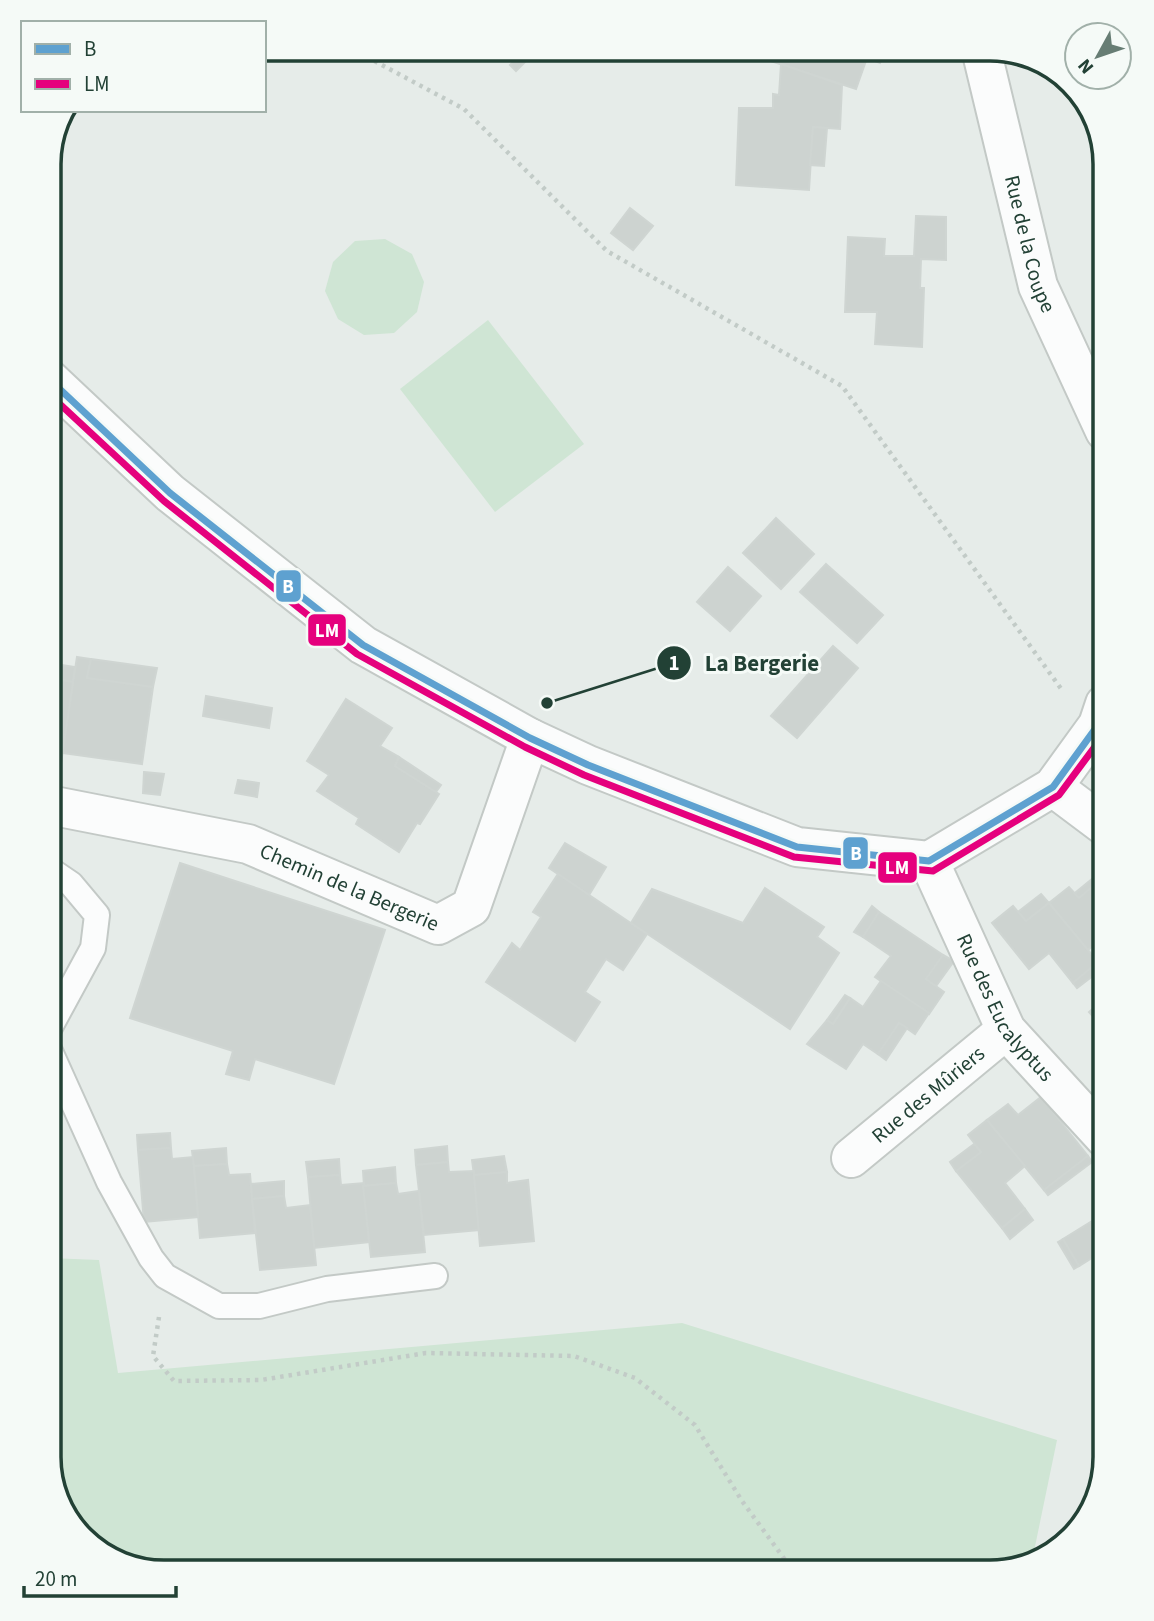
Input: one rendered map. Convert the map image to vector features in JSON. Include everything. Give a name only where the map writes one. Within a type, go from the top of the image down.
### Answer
[{"type":"street","name":"Rue de la Coupe","points":[[984,61],[1038,286],[1093,405]]},
{"type":"street","points":[[61,390],[170,493],[363,645],[530,738],[588,765],[797,847],[929,861],[1053,788],[1093,726]]},
{"type":"street","name":"Chemin de la Bergerie","points":[[61,807],[248,844],[438,925],[471,906],[530,738]]},
{"type":"street","points":[[1053,788],[1093,817]]},
{"type":"street","name":"Rue des Eucalyptus","points":[[929,861],[1006,1030],[1093,1125]]},
{"type":"street","name":"Rue des Mûriers","points":[[851,1158],[1006,1030]]},
{"type":"lane","points":[[61,877],[71,884],[97,915],[93,948],[61,1007]]},
{"type":"lane","points":[[61,1076],[109,1182],[151,1258],[165,1276],[219,1306],[259,1306],[327,1289],[435,1276]]},
{"type":"path","points":[[374,61],[464,109],[607,251],[842,386],[1071,702],[1093,711]]},
{"type":"path","points":[[165,1276],[153,1356],[174,1381],[261,1380],[426,1353],[574,1356],[635,1378],[695,1426],[742,1501],[785,1560]]},
{"type":"green space","points":[[385,239],[412,254],[424,282],[417,312],[394,333],[364,335],[338,319],[325,291],[333,262],[355,241]]},
{"type":"green space","points":[[488,320],[584,444],[495,512],[400,389]]},
{"type":"green space","points":[[61,1258],[99,1260],[118,1373],[682,1323],[1057,1440],[1034,1549],[1003,1559],[144,1558],[119,1549],[96,1534],[75,1508],[65,1483],[61,1457]]},
{"type":"building","points":[[514,61],[526,61],[516,71],[510,65]]},
{"type":"building","points":[[771,61],[866,61],[856,89]]},
{"type":"building","points":[[781,64],[842,85],[840,129],[813,127],[809,190],[736,185],[739,108],[773,108],[773,94],[779,95]]},
{"type":"building","points":[[813,127],[827,128],[824,166],[810,165]]},
{"type":"building","points":[[630,208],[653,226],[633,250],[611,233]]},
{"type":"building","points":[[916,216],[946,217],[946,260],[921,259],[920,288],[924,288],[922,347],[875,344],[877,312],[845,312],[848,237],[885,239],[884,256],[914,256]]},
{"type":"building","points":[[776,518],[814,554],[781,589],[743,553]]},
{"type":"building","points":[[826,564],[883,615],[857,643],[800,592]]},
{"type":"building","points":[[728,567],[761,596],[730,631],[697,602]]},
{"type":"building","points":[[833,646],[858,668],[797,738],[771,716]]},
{"type":"building","points":[[77,657],[91,659],[87,678],[153,687],[142,764],[62,753]]},
{"type":"building","points":[[91,659],[157,668],[153,687],[87,678]]},
{"type":"building","points":[[61,665],[75,667],[73,682],[61,680]]},
{"type":"building","points":[[61,680],[73,682],[61,763]]},
{"type":"building","points":[[206,696],[272,708],[269,728],[203,716]]},
{"type":"building","points":[[346,699],[392,728],[380,746],[399,757],[395,766],[439,794],[399,852],[356,824],[359,818],[317,791],[329,775],[307,761]]},
{"type":"building","points":[[399,757],[441,785],[436,792],[395,766]]},
{"type":"building","points":[[144,772],[164,774],[160,795],[143,793]]},
{"type":"building","points":[[238,780],[259,783],[257,797],[235,793]]},
{"type":"building","points":[[565,843],[606,867],[589,895],[549,868]]},
{"type":"building","points":[[180,863],[385,930],[334,1084],[255,1059],[249,1080],[226,1074],[233,1051],[130,1018]]},
{"type":"building","points":[[558,874],[647,934],[623,970],[606,959],[585,992],[600,1002],[575,1041],[486,982],[512,943],[520,950],[541,917],[533,912]]},
{"type":"building","points":[[1093,878],[1093,886],[1079,898],[1075,893]]},
{"type":"building","points":[[1093,886],[1093,946],[1088,950],[1049,903],[1069,887],[1079,898]]},
{"type":"building","points":[[765,888],[824,927],[817,937],[839,953],[790,1029],[631,923],[652,889],[743,923]]},
{"type":"building","points":[[1041,894],[1049,903],[1026,921],[1018,912]]},
{"type":"building","points":[[1049,903],[1093,956],[1093,966],[1073,983],[1049,953],[1029,969],[992,923],[1013,906],[1026,921]]},
{"type":"building","points":[[872,906],[879,912],[863,937],[854,932]]},
{"type":"building","points":[[879,912],[943,955],[926,979],[944,992],[929,1014],[875,977],[891,956],[863,937]]},
{"type":"building","points":[[943,955],[954,961],[936,986],[926,979]]},
{"type":"building","points":[[1093,966],[1093,976],[1077,988],[1073,983]]},
{"type":"building","points":[[881,981],[929,1013],[915,1034],[899,1023],[878,1054],[863,1044],[846,1069],[807,1044],[827,1020],[833,1024],[850,998],[863,1007]]},
{"type":"building","points":[[845,995],[850,998],[833,1024],[827,1020]]},
{"type":"building","points":[[899,1023],[907,1028],[886,1060],[878,1054]]},
{"type":"building","points":[[1041,1097],[1088,1156],[1044,1190],[987,1120],[1008,1104],[1018,1115]]},
{"type":"building","points":[[987,1120],[1025,1166],[1005,1183],[1025,1209],[1002,1228],[956,1171],[981,1152],[968,1135]]},
{"type":"building","points":[[170,1133],[171,1148],[138,1150],[137,1135]]},
{"type":"building","points":[[974,1144],[981,1152],[956,1171],[950,1162]]},
{"type":"building","points":[[447,1146],[448,1162],[416,1165],[415,1150]]},
{"type":"building","points":[[171,1148],[172,1159],[193,1157],[198,1217],[144,1222],[138,1150]]},
{"type":"building","points":[[226,1148],[227,1164],[194,1166],[192,1151]]},
{"type":"building","points":[[504,1156],[507,1172],[474,1175],[472,1160]]},
{"type":"building","points":[[1088,1156],[1092,1162],[1048,1195],[1044,1190]]},
{"type":"building","points":[[339,1159],[340,1175],[308,1177],[306,1162]]},
{"type":"building","points":[[448,1162],[449,1172],[474,1171],[479,1230],[424,1235],[416,1165]]},
{"type":"building","points":[[227,1164],[229,1175],[250,1174],[255,1233],[200,1238],[194,1166]]},
{"type":"building","points":[[395,1167],[396,1183],[364,1186],[363,1171]]},
{"type":"building","points":[[507,1172],[507,1183],[528,1180],[534,1241],[480,1246],[474,1175]]},
{"type":"building","points":[[340,1175],[341,1185],[364,1183],[369,1242],[314,1248],[308,1177]]},
{"type":"building","points":[[284,1181],[284,1196],[252,1199],[251,1184]]},
{"type":"building","points":[[396,1183],[398,1194],[419,1191],[425,1252],[371,1257],[363,1186]]},
{"type":"building","points":[[284,1196],[286,1208],[310,1205],[316,1265],[260,1270],[252,1199]]},
{"type":"building","points":[[1025,1209],[1033,1220],[1010,1239],[1002,1228]]},
{"type":"building","points":[[1093,1220],[1093,1260],[1079,1266],[1063,1239]]},
{"type":"building","points":[[1063,1239],[1079,1266],[1074,1269],[1058,1242]]},
{"type":"transit line","name":"B","points":[[61,390],[170,493],[363,645],[530,738],[588,765],[797,847],[929,861],[1053,787],[1093,732]]},
{"type":"transit line","name":"LM","points":[[61,405],[164,501],[357,654],[525,747],[584,775],[794,857],[933,871],[1059,795],[1093,749]]},
{"type":"place","name":"La Bergerie","points":[[547,703]]}]
